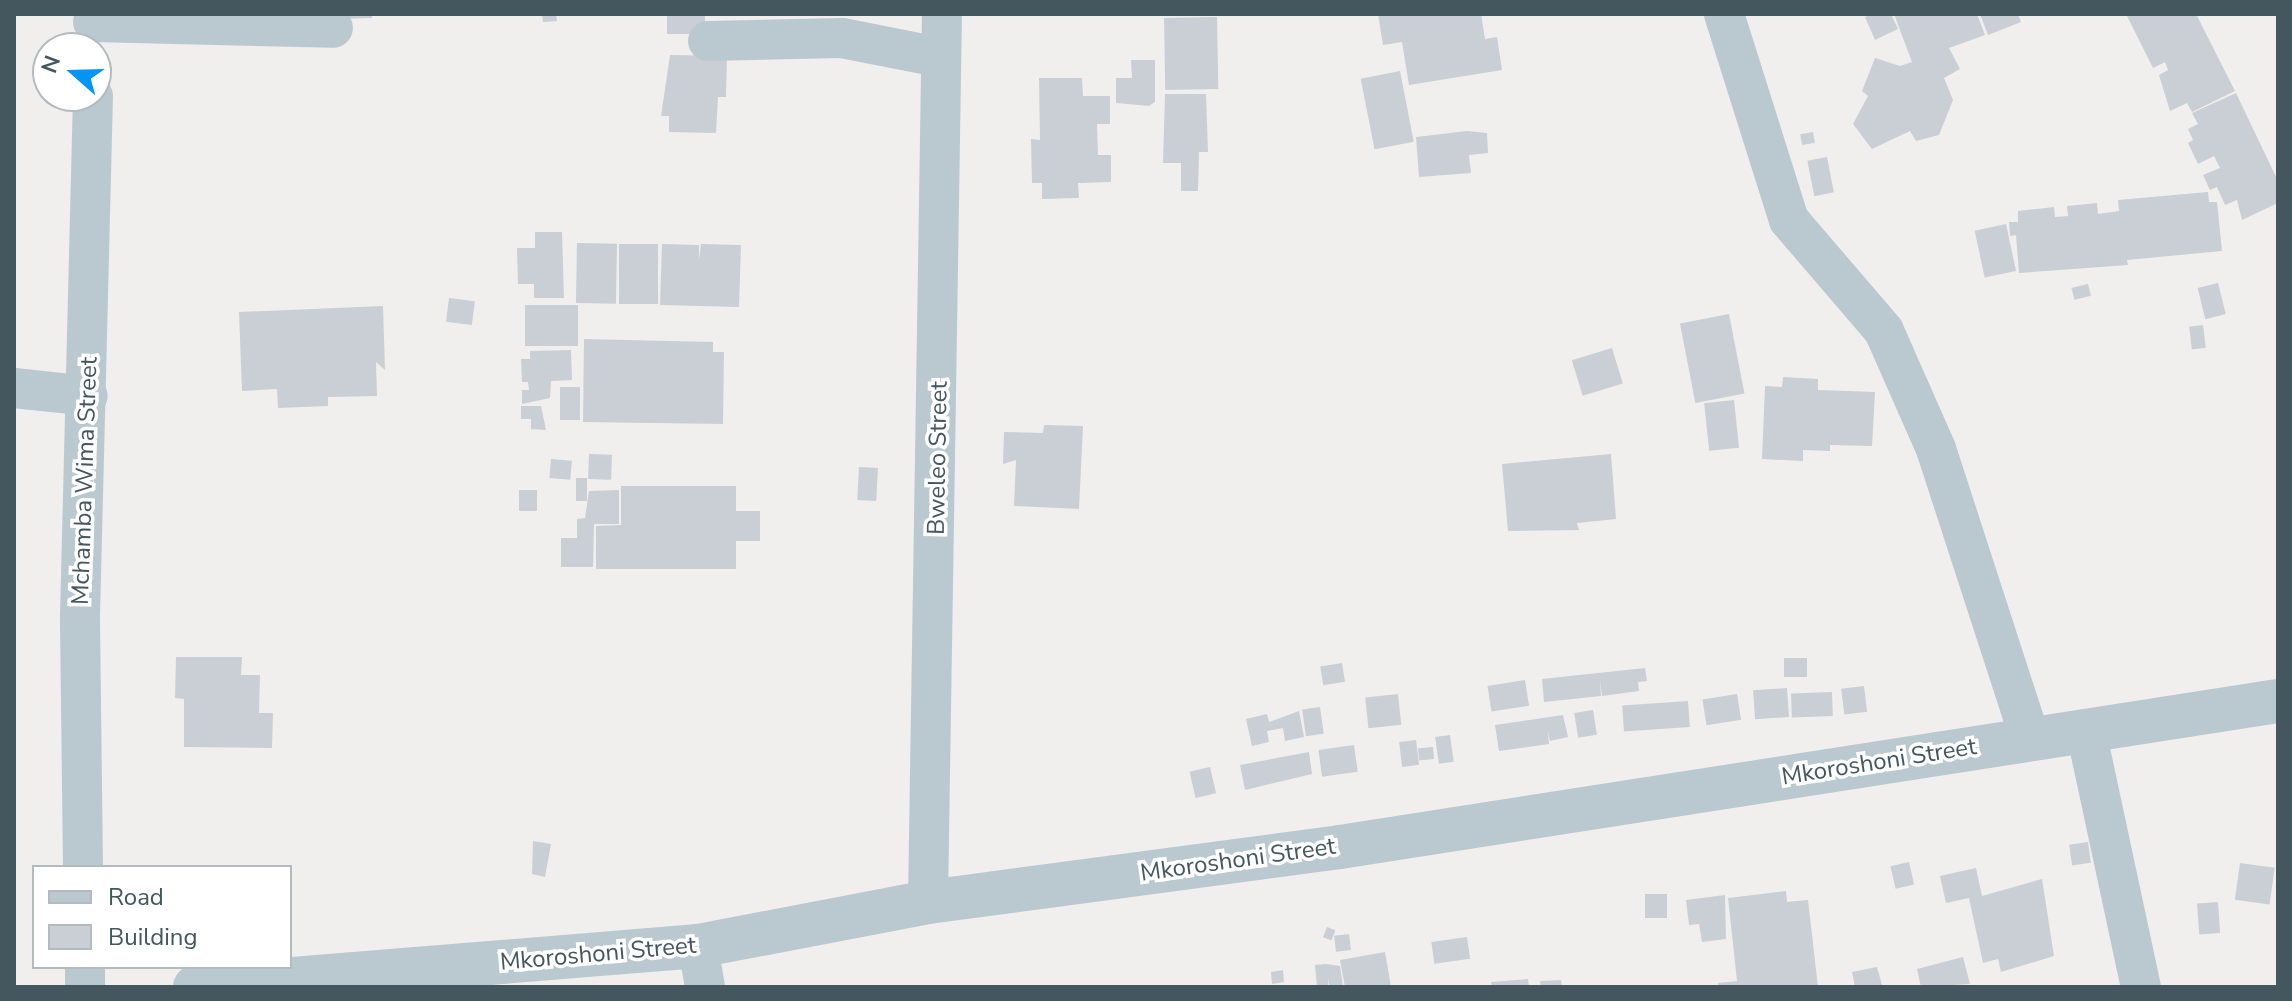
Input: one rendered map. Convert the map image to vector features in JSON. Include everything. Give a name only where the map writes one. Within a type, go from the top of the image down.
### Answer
[{"type":"street","name":"Bweleo Street","points":[[928,902],[936,612],[939,57],[942,14]]},
{"type":"street","points":[[1724,14],[1789,220],[1884,331],[1936,449],[2030,738]]},
{"type":"street","points":[[93,28],[333,28]]},
{"type":"street","points":[[708,41],[842,38],[939,57]]},
{"type":"street","name":"Mchamba Wima Street","points":[[83,865],[80,616],[88,396],[93,112]]},
{"type":"street","points":[[14,388],[88,396]]},
{"type":"street","name":"Mkoroshoni Street","points":[[195,987],[702,967],[928,902],[1340,847],[2278,701]]},
{"type":"street","points":[[2086,731],[2141,987]]},
{"type":"building","points":[[341,14],[372,14],[372,18],[341,19]]},
{"type":"building","points":[[542,14],[556,14],[557,21],[543,22]]},
{"type":"building","points":[[667,14],[705,14],[705,34],[667,34]]},
{"type":"building","points":[[1378,14],[1481,14],[1485,39],[1497,37],[1502,70],[1409,85],[1402,42],[1383,45]]},
{"type":"building","points":[[1891,14],[1898,29],[1875,40],[1865,17]]},
{"type":"building","points":[[1894,14],[1977,14],[1985,35],[1949,48],[1960,69],[1944,78],[1953,100],[1939,135],[1916,141],[1910,131],[1872,149],[1853,124],[1868,96],[1862,91],[1875,58],[1900,66],[1912,62]]},
{"type":"building","points":[[1980,14],[2018,14],[2021,22],[1988,35]]},
{"type":"building","points":[[2126,14],[2196,14],[2235,91],[2192,112],[2187,103],[2170,111],[2159,75],[2168,70],[2165,62],[2153,68]]},
{"type":"building","points":[[1217,17],[1218,89],[1165,90],[1164,18]]},
{"type":"building","points":[[670,55],[727,56],[726,97],[718,97],[716,133],[669,132],[669,116],[661,116]]},
{"type":"building","points":[[1131,60],[1155,60],[1155,102],[1149,106],[1116,103],[1116,78],[1132,78]]},
{"type":"building","points":[[1400,71],[1414,142],[1374,149],[1361,79]]},
{"type":"building","points":[[1039,78],[1082,78],[1083,96],[1110,96],[1110,124],[1097,124],[1098,155],[1111,155],[1111,182],[1078,183],[1079,198],[1042,199],[1042,183],[1032,183],[1031,139],[1040,140]]},
{"type":"building","points":[[2236,93],[2278,181],[2278,203],[2242,220],[2237,200],[2225,205],[2217,187],[2210,190],[2203,175],[2220,168],[2214,156],[2198,164],[2188,143],[2193,140],[2188,129],[2198,124],[2192,113]]},
{"type":"building","points":[[1165,94],[1206,94],[1208,152],[1199,152],[1198,191],[1181,191],[1181,163],[1163,163]]},
{"type":"building","points":[[1467,131],[1487,133],[1488,153],[1469,155],[1471,173],[1419,177],[1416,137]]},
{"type":"building","points":[[1813,132],[1815,143],[1802,145],[1800,134]]},
{"type":"building","points":[[1827,157],[1834,192],[1814,196],[1807,161]]},
{"type":"building","points":[[2208,192],[2209,202],[2217,202],[2222,251],[2127,260],[2128,265],[2019,273],[2016,235],[2010,236],[2009,222],[2018,222],[2018,211],[2054,207],[2055,217],[2068,216],[2067,206],[2097,203],[2098,214],[2119,211],[2118,200]]},
{"type":"building","points":[[2006,224],[2016,271],[1985,278],[1975,231]]},
{"type":"building","points":[[535,232],[562,232],[564,298],[534,298],[534,284],[518,284],[517,248],[535,248]]},
{"type":"building","points":[[577,243],[617,244],[616,304],[576,303]]},
{"type":"building","points":[[619,244],[658,244],[658,304],[619,304]]},
{"type":"building","points":[[662,244],[699,245],[699,260],[701,244],[741,245],[739,307],[660,305]]},
{"type":"building","points":[[2218,283],[2226,314],[2205,319],[2198,288]]},
{"type":"building","points":[[2088,284],[2091,296],[2074,300],[2072,288]]},
{"type":"building","points":[[449,298],[475,301],[472,325],[446,322]]},
{"type":"building","points":[[525,305],[578,305],[578,346],[525,346]]},
{"type":"building","points":[[383,306],[385,370],[376,362],[377,396],[328,397],[328,406],[278,408],[277,389],[242,391],[239,312]]},
{"type":"building","points":[[1729,314],[1744,394],[1695,403],[1680,324]]},
{"type":"building","points":[[2203,325],[2206,348],[2192,350],[2189,327]]},
{"type":"building","points":[[584,339],[713,342],[713,352],[724,352],[723,424],[583,422]]},
{"type":"building","points":[[1612,348],[1623,383],[1583,396],[1572,360]]},
{"type":"building","points":[[571,350],[572,380],[551,381],[550,398],[522,404],[522,390],[529,390],[528,382],[522,382],[521,359],[530,359],[530,351]]},
{"type":"building","points":[[1783,377],[1818,379],[1818,390],[1875,392],[1872,446],[1830,445],[1830,451],[1803,450],[1803,461],[1762,459],[1765,386],[1782,387]]},
{"type":"building","points":[[560,387],[580,387],[580,420],[560,420]]},
{"type":"building","points":[[1734,400],[1739,448],[1709,451],[1704,403]]},
{"type":"building","points":[[521,406],[541,406],[546,430],[531,429],[531,419],[521,419]]},
{"type":"building","points":[[1044,425],[1083,426],[1079,509],[1014,506],[1016,460],[1003,464],[1004,432],[1043,433]]},
{"type":"building","points":[[589,454],[612,455],[611,480],[588,479]]},
{"type":"building","points":[[1611,454],[1616,519],[1577,523],[1579,530],[1508,531],[1502,464]]},
{"type":"building","points":[[551,459],[572,461],[570,480],[549,478]]},
{"type":"building","points":[[859,467],[878,468],[876,501],[857,500]]},
{"type":"building","points":[[576,478],[587,478],[587,501],[576,501]]},
{"type":"building","points":[[621,486],[736,486],[736,511],[760,511],[760,541],[736,541],[736,569],[596,569],[596,526],[621,525]]},
{"type":"building","points":[[519,490],[537,490],[537,511],[519,511]]},
{"type":"building","points":[[619,490],[619,524],[594,524],[593,567],[561,567],[561,538],[577,538],[577,519],[585,518],[589,491]]},
{"type":"building","points":[[176,657],[242,657],[241,675],[260,675],[259,713],[273,713],[272,748],[184,747],[184,699],[175,698]]},
{"type":"building","points":[[1784,658],[1807,658],[1807,677],[1784,677]]},
{"type":"building","points":[[1342,663],[1345,682],[1323,685],[1320,666]]},
{"type":"building","points":[[1645,668],[1647,681],[1638,682],[1639,691],[1602,696],[1600,679],[1601,696],[1544,702],[1542,679]]},
{"type":"building","points":[[1525,680],[1529,706],[1492,712],[1487,686]]},
{"type":"building","points":[[1864,686],[1867,712],[1844,715],[1841,689]]},
{"type":"building","points":[[1787,688],[1789,717],[1755,719],[1753,690]]},
{"type":"building","points":[[1832,692],[1833,716],[1792,717],[1791,693]]},
{"type":"building","points":[[1398,694],[1401,725],[1368,728],[1365,697]]},
{"type":"building","points":[[1737,694],[1741,720],[1706,725],[1702,699]]},
{"type":"building","points":[[1688,701],[1690,727],[1624,732],[1622,706]]},
{"type":"building","points":[[1320,707],[1324,734],[1306,736],[1302,710]]},
{"type":"building","points":[[1593,710],[1597,735],[1578,738],[1574,713]]},
{"type":"building","points":[[1299,711],[1304,737],[1285,741],[1283,728],[1267,731],[1269,742],[1252,746],[1246,719],[1267,714],[1269,722]]},
{"type":"building","points":[[1563,715],[1568,737],[1550,741],[1548,731],[1549,744],[1499,751],[1495,725]]},
{"type":"building","points":[[1450,735],[1454,762],[1439,764],[1435,737]]},
{"type":"building","points":[[1416,740],[1419,765],[1402,767],[1399,742]]},
{"type":"building","points":[[1354,745],[1358,772],[1322,777],[1318,750]]},
{"type":"building","points":[[1433,747],[1434,759],[1419,760],[1418,748]]},
{"type":"building","points":[[1309,752],[1312,774],[1245,790],[1240,765]]},
{"type":"building","points":[[1210,767],[1216,793],[1196,798],[1190,772]]},
{"type":"building","points":[[533,841],[551,844],[545,877],[532,874]]},
{"type":"building","points":[[2088,842],[2091,863],[2072,865],[2069,845]]},
{"type":"building","points":[[1909,862],[1914,884],[1896,889],[1890,866]]},
{"type":"building","points":[[2240,863],[2275,868],[2270,905],[2235,900]]},
{"type":"building","points":[[1976,868],[1982,896],[2042,879],[2054,956],[2001,972],[1998,959],[1983,963],[1969,898],[1946,903],[1940,876]]},
{"type":"building","points":[[1786,891],[1787,902],[1808,900],[1818,987],[1719,987],[1718,983],[1737,981],[1728,898]]},
{"type":"building","points":[[1645,894],[1667,894],[1667,918],[1645,918]]},
{"type":"building","points":[[1725,895],[1726,939],[1702,942],[1699,924],[1689,925],[1686,900]]},
{"type":"building","points":[[2218,902],[2220,933],[2199,934],[2197,903]]},
{"type":"building","points":[[1327,927],[1335,930],[1331,940],[1323,937]]},
{"type":"building","points":[[1349,934],[1351,950],[1336,952],[1334,936]]},
{"type":"building","points":[[1467,937],[1470,959],[1434,964],[1431,942]]},
{"type":"building","points":[[1385,952],[1391,987],[1345,987],[1340,960]]},
{"type":"building","points":[[1963,957],[1970,984],[1921,987],[1917,969]]},
{"type":"building","points":[[1315,965],[1340,966],[1343,987],[1329,987],[1328,977],[1328,987],[1317,987]]},
{"type":"building","points":[[1877,967],[1882,985],[1855,987],[1852,972]]},
{"type":"building","points":[[1283,970],[1284,982],[1272,984],[1271,972]]},
{"type":"building","points":[[1528,979],[1529,987],[1492,987],[1491,982]]},
{"type":"building","points":[[1561,980],[1562,987],[1541,987],[1540,981]]}]
